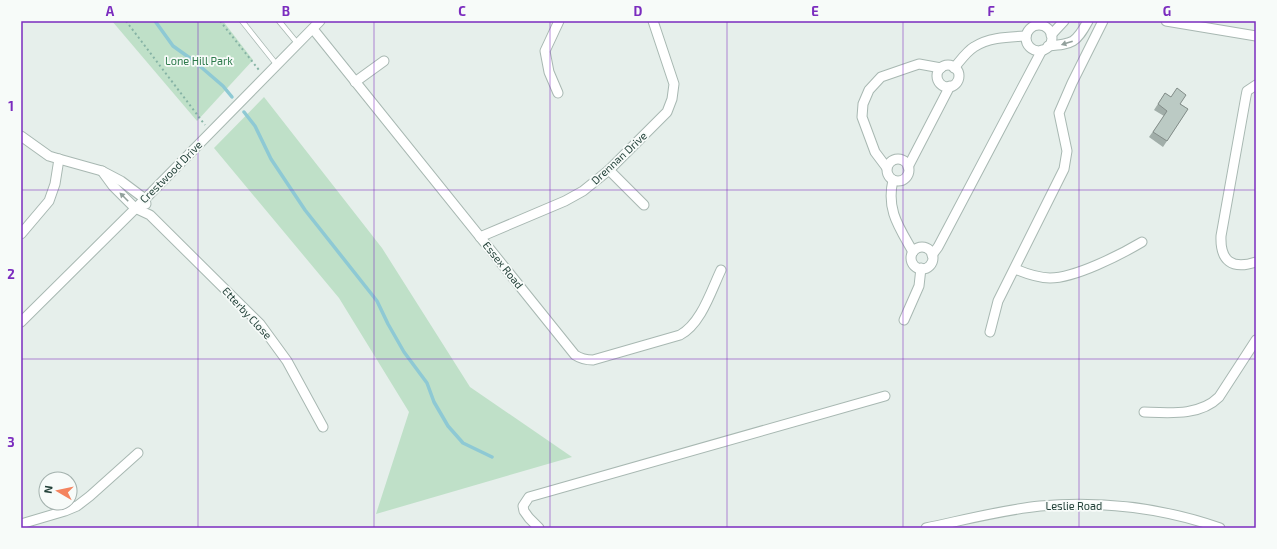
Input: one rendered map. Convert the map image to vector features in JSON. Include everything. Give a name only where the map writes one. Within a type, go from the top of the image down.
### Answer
[{"type":"street","name":"Crestwood Drive","points":[[21,322],[145,199],[320,21]]},
{"type":"street","points":[[558,93],[549,72],[545,51],[559,21]]},
{"type":"street","name":"Drennan Drive","points":[[480,237],[574,197],[609,170],[667,112],[672,99],[674,84],[653,21]]},
{"type":"street","points":[[1051,35],[1064,21]]},
{"type":"street","points":[[990,332],[998,301],[1064,169],[1067,151],[1059,114],[1072,82],[1103,21]]},
{"type":"street","points":[[1166,21],[1256,36]]},
{"type":"street","points":[[932,255],[938,247],[1045,48],[1052,39],[1046,28],[1038,25],[1030,29],[1026,36],[1028,44],[1030,47],[1038,51],[1045,48],[1066,45],[1075,40],[1085,22]]},
{"type":"street","name":"Essex Road","points":[[313,29],[575,355],[585,360],[593,360],[687,332],[699,317],[721,270]]},
{"type":"street","points":[[954,68],[973,47],[989,40],[1026,36]]},
{"type":"street","points":[[355,82],[384,61]]},
{"type":"street","points":[[941,68],[919,64],[881,77],[869,90],[863,104],[862,117],[875,152],[887,168],[888,175],[894,180],[900,180],[908,174],[908,167],[950,86]]},
{"type":"street","points":[[948,65],[954,68],[958,73],[958,80],[956,83],[950,86],[944,86],[938,81],[937,74],[941,68],[948,65]]},
{"type":"street","points":[[1256,85],[1248,91],[1246,96],[1220,247],[1227,260],[1233,264],[1240,266],[1256,262]]},
{"type":"street","points":[[21,136],[49,156],[102,171],[121,180],[145,199]]},
{"type":"street","points":[[21,234],[48,201],[55,184],[59,159]]},
{"type":"street","points":[[887,168],[891,161],[897,159],[904,161],[908,167]]},
{"type":"street","points":[[609,170],[644,205]]},
{"type":"street","name":"Etterby Close","points":[[102,171],[113,186],[135,208],[150,215],[265,330],[287,361],[323,427]]},
{"type":"street","points":[[894,180],[891,192],[895,218],[913,252]]},
{"type":"street","name":"Etterby Close","points":[[145,199],[150,215]]},
{"type":"street","points":[[1015,269],[1035,277],[1052,278],[1076,273],[1121,254],[1142,242]]},
{"type":"street","points":[[922,247],[929,249],[933,258],[930,264],[925,268],[918,268],[912,263],[911,256],[913,252],[922,247]]},
{"type":"street","points":[[904,320],[919,286],[921,268]]},
{"type":"street","points":[[1144,412],[1171,413],[1199,410],[1213,404],[1256,340]]},
{"type":"street","points":[[539,528],[524,511],[523,506],[529,497],[885,396]]},
{"type":"street","points":[[21,524],[69,510],[77,506],[138,453]]},
{"type":"street","name":"Leslie Road","points":[[926,528],[1001,512],[1040,506],[1091,505],[1145,509],[1220,528]]},
{"type":"lane","points":[[242,21],[277,65]]},
{"type":"lane","points":[[279,21],[298,44]]},
{"type":"path","points":[[126,21],[211,132]]},
{"type":"path","points":[[220,21],[265,78]]},
{"type":"green space","name":"Lone Hill Park","points":[[112,21],[223,21],[253,60],[197,121]]},
{"type":"green space","points":[[264,97],[382,248],[470,387],[572,457],[376,514],[409,412],[339,298],[214,148]]},
{"type":"building","points":[[1177,88],[1186,95],[1180,104],[1188,109],[1167,141],[1153,132],[1167,111],[1158,104],[1165,93],[1171,97]]},
{"type":"waterway","points":[[155,21],[173,46],[194,61],[223,86],[232,97]]},
{"type":"waterway","points":[[244,112],[255,126],[271,159],[305,210],[377,301],[404,352],[427,383],[434,402],[448,426],[463,443],[492,457]]}]
